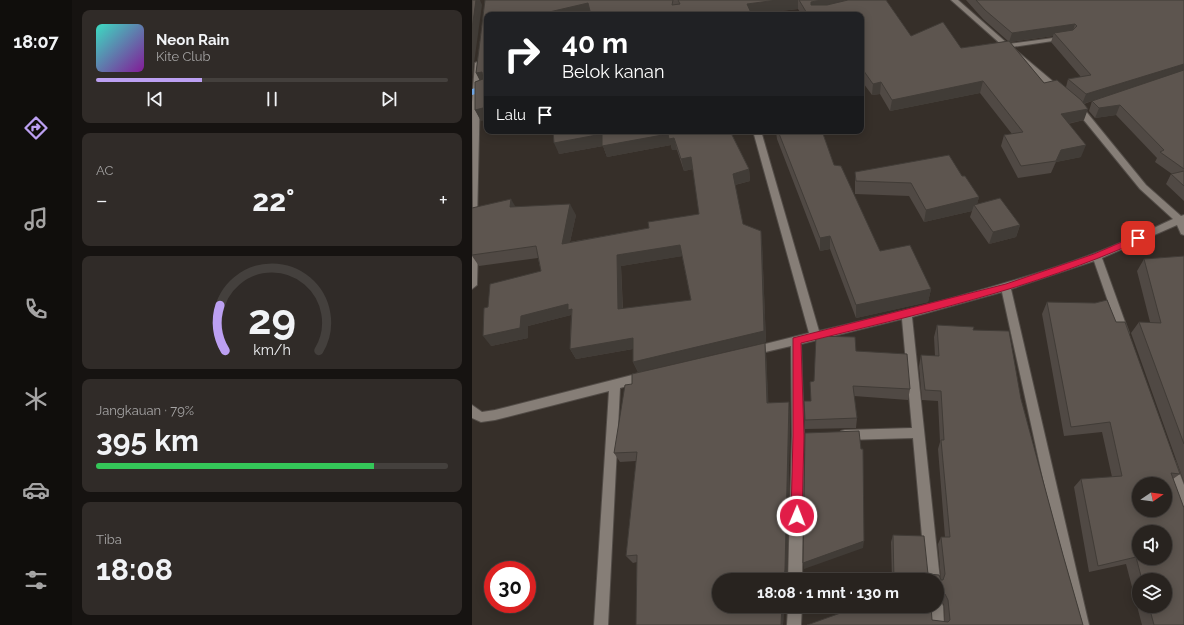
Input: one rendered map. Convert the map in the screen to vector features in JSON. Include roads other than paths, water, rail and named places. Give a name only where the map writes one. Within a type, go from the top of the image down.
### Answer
[{"type":"highway","points":[[474,91],[484,89]]},
{"type":"street","points":[[954,0],[1067,97],[1085,108],[1143,187],[1181,219],[1184,232]]},
{"type":"street","points":[[1006,46],[1069,36]]},
{"type":"street","points":[[472,285],[474,91],[481,53]]},
{"type":"street","points":[[758,134],[815,336]]},
{"type":"street","points":[[743,353],[907,314],[1006,287],[1097,256],[1181,219]]},
{"type":"street","points":[[1097,256],[1129,346]]},
{"type":"street","points":[[1006,287],[1082,625]]},
{"type":"street","points":[[907,314],[920,433],[932,573]]},
{"type":"street","points":[[795,573],[802,436],[796,340]]},
{"type":"street","points":[[472,410],[473,413],[481,417],[495,415],[652,375]]},
{"type":"street","points":[[601,625],[615,384]]},
{"type":"street","points":[[836,435],[920,433]]},
{"type":"street","points":[[1168,458],[1184,503]]},
{"type":"street","points":[[794,625],[795,613]]},
{"type":"street","points":[[936,613],[937,625]]}]
